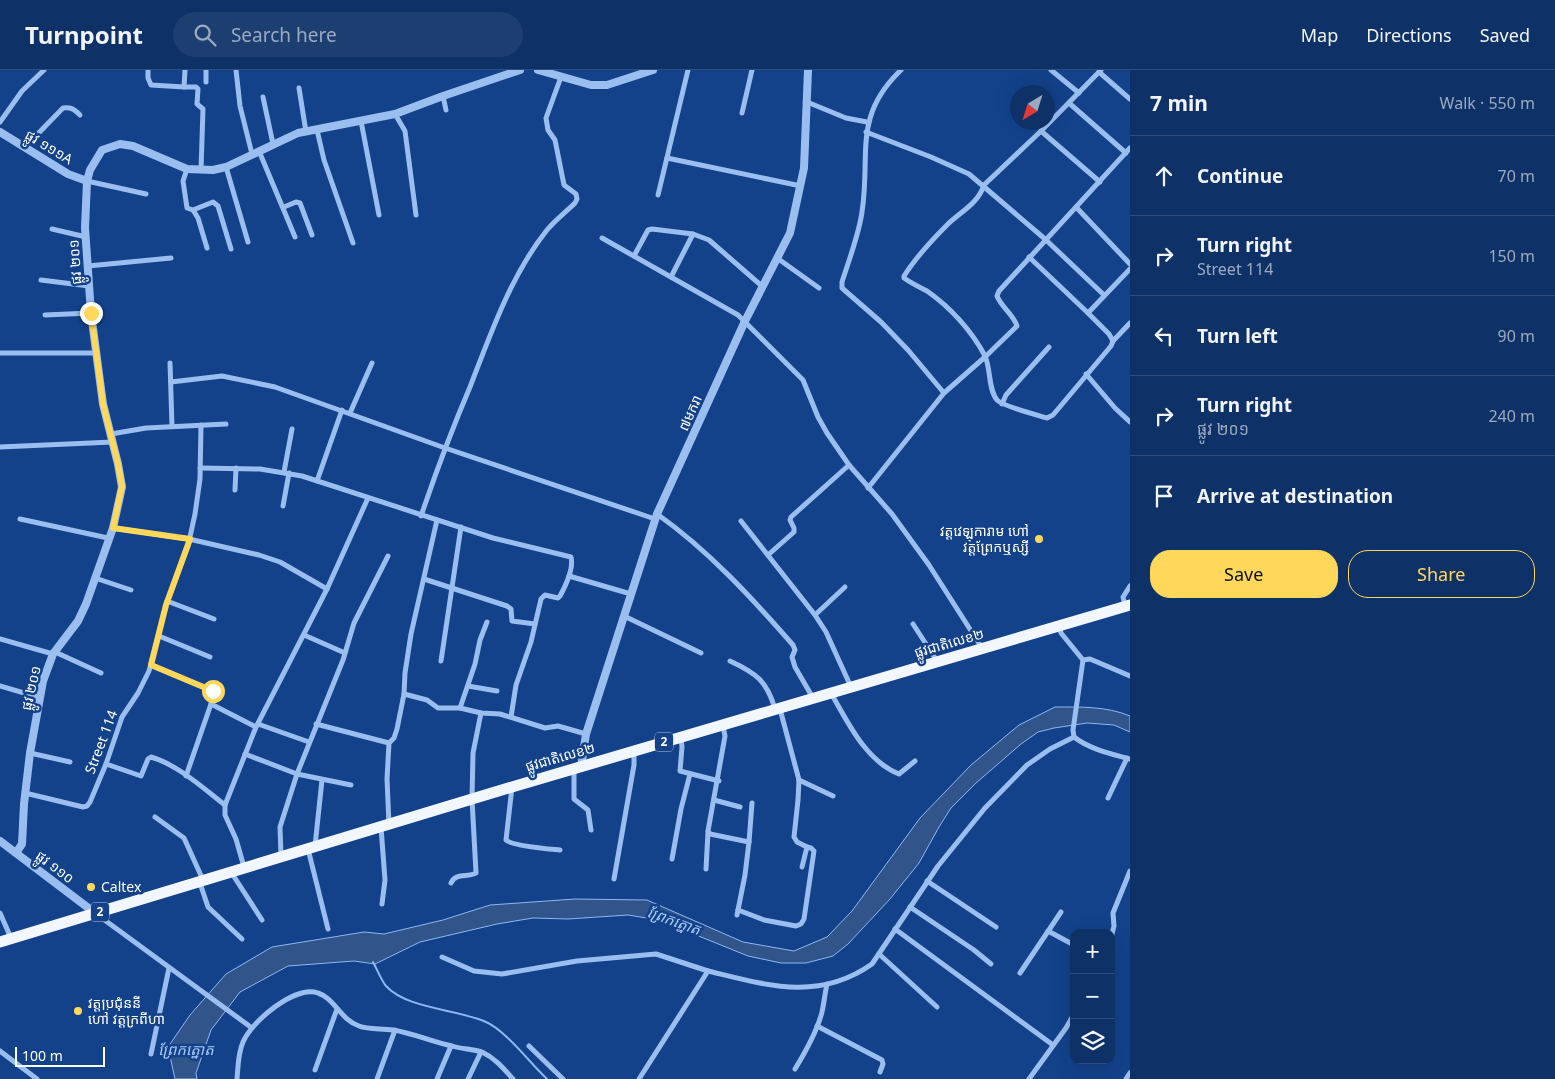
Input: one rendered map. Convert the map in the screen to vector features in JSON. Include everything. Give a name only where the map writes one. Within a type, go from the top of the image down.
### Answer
[{"type":"highway","name":"ផ្លូវជាតិលេខ២","points":[[6,940],[512,787],[1128,606]]},
{"type":"street","points":[[0,122],[22,91],[44,70]]},
{"type":"street","points":[[148,70],[148,78],[151,85],[196,87],[198,89],[197,104],[203,109],[201,170]]},
{"type":"street","points":[[184,87],[185,70]]},
{"type":"street","points":[[206,70],[206,82]]},
{"type":"street","points":[[236,70],[240,106],[255,152],[284,207],[295,237]]},
{"type":"street","points":[[538,70],[559,74],[591,85],[607,85],[653,70]]},
{"type":"street","points":[[658,195],[688,70]]},
{"type":"street","points":[[742,113],[752,70]]},
{"type":"street","name":"៧មករា","points":[[577,768],[586,734],[656,517],[745,322],[790,233],[804,168],[808,70]]},
{"type":"street","points":[[901,70],[877,100],[867,122],[862,213],[842,282],[842,288],[881,322],[908,350],[944,393]]},
{"type":"street","points":[[1051,70],[1079,92]]},
{"type":"street","name":"ផ្លូវ ២០១","points":[[16,853],[22,844],[30,753],[43,681],[54,653],[78,621],[113,528],[122,486],[103,404],[91,313],[86,237],[86,181],[102,150],[120,144],[133,146],[187,169],[213,170],[226,166],[298,133],[396,114],[516,71]]},
{"type":"street","points":[[1130,99],[1100,71],[984,186],[981,194],[925,248],[904,276],[904,278],[935,298],[955,315],[985,357],[994,394],[1002,404],[1047,418],[1050,418],[1130,323]]},
{"type":"street","points":[[421,516],[445,448],[498,317],[527,258],[549,228],[577,199],[576,194],[564,185],[555,140],[546,125],[546,118],[559,74]]},
{"type":"street","points":[[299,88],[306,132]]},
{"type":"street","points":[[442,96],[446,110]]},
{"type":"street","points":[[263,97],[273,144]]},
{"type":"street","points":[[806,102],[846,118],[867,122]]},
{"type":"street","points":[[1069,103],[1126,152]]},
{"type":"street","points":[[25,147],[63,108],[74,109],[80,115]]},
{"type":"street","points":[[396,114],[405,131],[416,215]]},
{"type":"street","points":[[361,121],[378,215]]},
{"type":"street","points":[[317,130],[324,160],[353,243]]},
{"type":"street","points":[[1041,131],[1100,182]]},
{"type":"street","name":"ផ្លូវ ១១១A","points":[[0,132],[68,174],[86,181]]},
{"type":"street","points":[[866,132],[931,156],[969,174],[1045,239],[1104,296]]},
{"type":"street","points":[[868,488],[944,393],[1017,326],[1015,319],[999,301],[997,296],[999,291],[1029,256],[1130,148]]},
{"type":"street","points":[[667,158],[801,186]]},
{"type":"street","points":[[226,166],[248,242]]},
{"type":"street","points":[[187,169],[183,181],[187,208],[193,210],[198,218],[207,248]]},
{"type":"street","points":[[86,181],[146,194]]},
{"type":"street","points":[[193,210],[213,202],[218,206],[231,249]]},
{"type":"street","points":[[284,207],[296,202],[300,203],[312,235]]},
{"type":"street","points":[[1076,207],[1130,264]]},
{"type":"street","points":[[52,229],[86,237]]},
{"type":"street","points":[[634,256],[648,230],[693,234],[705,238],[718,247],[764,287]]},
{"type":"street","points":[[671,277],[693,234]]},
{"type":"street","points":[[602,238],[738,315],[803,380],[818,417],[849,465],[892,514],[929,564],[982,649]]},
{"type":"street","points":[[1029,256],[1109,334],[1113,341]]},
{"type":"street","points":[[88,266],[171,258]]},
{"type":"street","points":[[778,258],[819,288]]},
{"type":"street","points":[[1088,313],[1130,269]]},
{"type":"street","points":[[41,280],[89,286]]},
{"type":"street","points":[[45,315],[91,313]]},
{"type":"street","points":[[1002,404],[1006,395],[1049,347]]},
{"type":"street","points":[[0,353],[97,353]]},
{"type":"street","points":[[170,363],[172,426]]},
{"type":"street","points":[[350,413],[372,363]]},
{"type":"street","points":[[1086,374],[1115,408],[1130,422]]},
{"type":"street","points":[[171,382],[222,376],[275,387],[445,448],[656,517],[692,541],[746,593],[793,645],[795,650],[792,657],[795,666],[812,698]]},
{"type":"street","points":[[317,481],[342,410]]},
{"type":"street","points":[[0,447],[112,438],[146,428],[226,424]]},
{"type":"street","name":"Street 114","points":[[25,793],[87,806],[106,764],[122,717],[138,693],[151,665],[167,602],[190,539],[198,498],[200,425]]},
{"type":"street","points":[[283,506],[292,430]]},
{"type":"street","points":[[768,554],[794,532],[790,520],[791,517],[849,465]]},
{"type":"street","points":[[200,468],[260,468],[286,473],[317,481],[421,516],[522,546],[571,557],[572,564],[562,593],[558,598],[545,594],[542,596],[531,642],[516,685],[511,717]]},
{"type":"street","points":[[235,490],[236,468]]},
{"type":"street","points":[[244,868],[236,839],[225,815],[225,805],[257,725],[327,589],[368,498]]},
{"type":"street","points":[[20,519],[108,538]]},
{"type":"street","points":[[382,904],[385,880],[385,826],[389,743],[394,738],[397,729],[413,627],[437,520]]},
{"type":"street","points":[[741,521],[815,615],[826,632],[851,688]]},
{"type":"street","points":[[441,661],[461,527]]},
{"type":"street","points":[[113,528],[190,539],[259,555],[280,562],[327,589]]},
{"type":"street","points":[[282,856],[280,827],[297,774],[345,653],[354,623],[388,556]]},
{"type":"street","points":[[569,576],[631,594]]},
{"type":"street","points":[[95,578],[130,590]]},
{"type":"street","points":[[424,579],[510,608],[512,621],[535,624]]},
{"type":"street","points":[[1128,606],[1123,596],[1130,586]]},
{"type":"street","points":[[815,615],[845,587]]},
{"type":"street","points":[[167,602],[214,619]]},
{"type":"street","points":[[624,616],[701,653]]},
{"type":"street","points":[[460,708],[487,622]]},
{"type":"street","points":[[913,624],[937,662]]},
{"type":"street","points":[[1059,626],[1061,633],[1082,660],[1073,730],[1074,737],[1080,742],[1129,759],[1108,798]]},
{"type":"street","points":[[304,635],[345,653]]},
{"type":"street","points":[[159,636],[210,657]]},
{"type":"street","points":[[0,638],[54,653],[101,673]]},
{"type":"street","points":[[1082,660],[1090,659],[1130,676]]},
{"type":"street","points":[[730,661],[754,673],[763,682],[778,709],[799,780],[794,837],[797,842],[814,851],[804,919],[801,924],[796,926],[738,913],[745,875],[752,803]]},
{"type":"street","points":[[151,665],[213,691],[211,704],[186,776]]},
{"type":"street","points":[[0,686],[41,698]]},
{"type":"street","points":[[468,686],[497,691]]},
{"type":"street","points":[[831,693],[850,726],[878,761],[899,774],[915,761]]},
{"type":"street","points":[[404,694],[427,700],[438,708],[460,708],[481,713],[500,714],[545,728],[558,726],[586,734]]},
{"type":"street","points":[[211,704],[257,725],[309,742]]},
{"type":"street","points":[[451,883],[452,879],[458,876],[471,875],[476,872],[472,799],[473,753],[481,713]]},
{"type":"street","points":[[316,724],[389,743]]},
{"type":"street","points":[[706,869],[708,831],[725,736],[723,725]]},
{"type":"street","points":[[681,737],[680,771],[718,781]]},
{"type":"street","points":[[442,957],[474,971],[502,974],[577,961],[656,954],[708,971],[784,988],[827,984],[858,973],[872,964],[938,866],[1004,787],[1027,765],[1050,749],[1074,737]]},
{"type":"street","points":[[614,879],[634,765],[634,751]]},
{"type":"street","points":[[30,753],[70,762]]},
{"type":"street","points":[[245,754],[297,774],[350,785]]},
{"type":"street","points":[[106,764],[141,776],[148,759],[151,757],[186,776],[225,805]]},
{"type":"street","points":[[577,768],[574,799],[588,810],[591,830]]},
{"type":"street","points":[[672,858],[690,774]]},
{"type":"street","points":[[322,780],[311,848],[328,929]]},
{"type":"street","points":[[799,780],[833,796]]},
{"type":"street","points":[[512,787],[506,840],[513,845],[522,844],[560,850]]},
{"type":"street","points":[[714,800],[740,807]]},
{"type":"street","points":[[155,817],[184,838],[201,881],[208,907],[242,939]]},
{"type":"street","points":[[708,831],[710,834],[749,842]]},
{"type":"street","name":"ផ្លូវ ១១០","points":[[0,841],[95,913]]},
{"type":"street","points":[[802,867],[807,847]]},
{"type":"street","points":[[231,872],[262,920]]},
{"type":"street","points":[[1113,929],[1113,913],[1130,872]]},
{"type":"street","points":[[928,881],[996,927]]},
{"type":"street","points":[[910,907],[974,950],[991,964]]},
{"type":"street","points":[[1020,973],[1061,912]]},
{"type":"street","points":[[0,913],[6,940]]},
{"type":"street","points":[[95,913],[252,1028]]},
{"type":"street","points":[[895,929],[1053,1045]]},
{"type":"street","points":[[1048,930],[1070,943]]},
{"type":"street","points":[[879,954],[937,1007]]},
{"type":"street","points":[[151,1054],[169,968]]},
{"type":"street","points":[[639,1079],[708,971]]},
{"type":"street","points":[[795,1069],[805,1054],[817,1026],[827,984]]},
{"type":"street","points":[[237,1079],[243,1041],[252,1028],[272,1009],[292,996],[306,991],[319,993],[329,1000],[343,1016],[359,1026],[395,1030],[451,1046],[481,1052],[496,1062],[514,1079]]},
{"type":"street","points":[[315,1070],[337,1010]]},
{"type":"street","points":[[1029,1079],[1071,1019]]},
{"type":"street","points":[[817,1026],[882,1060],[883,1064],[880,1072]]},
{"type":"street","points":[[377,1079],[395,1030]]},
{"type":"street","points":[[437,1079],[451,1046]]},
{"type":"street","points":[[529,1046],[563,1079]]},
{"type":"street","points":[[0,1051],[37,1079]]},
{"type":"street","points":[[468,1079],[481,1052]]},
{"type":"street","points":[[1126,1079],[1130,1073]]},
{"type":"water","name":"ព្រែកត្នោត","points":[[1055,707],[1112,710],[1130,716],[1130,732],[1114,725],[1087,723],[1038,732],[1021,744],[976,783],[951,808],[919,863],[890,899],[848,944],[833,956],[806,963],[781,963],[748,956],[659,920],[628,915],[568,919],[533,918],[497,924],[420,942],[375,964],[354,961],[288,966],[240,992],[211,1030],[196,1073],[197,1079],[175,1079],[168,1047],[190,1015],[226,974],[272,947],[364,932],[384,934],[443,920],[490,905],[575,899],[647,900],[743,942],[794,951],[827,937],[852,911],[920,818],[971,765],[1019,725]]},
{"type":"waterway","points":[[373,962],[384,984],[395,994],[406,1000],[486,1022],[509,1039],[547,1079]]},
{"type":"place","name":"វត្តវេឡុការាម ហៅ វត្តព្រែកឬស្សី","points":[[1039,539]]},
{"type":"place","name":"Caltex","points":[[91,887]]},
{"type":"place","name":"វត្តប្រជុំននី ហៅ វត្តក្រពីហា","points":[[78,1011]]},
{"type":"route","points":[[91,313],[103,404],[122,486],[113,528],[190,539],[166,605],[151,665],[213,691]]}]
